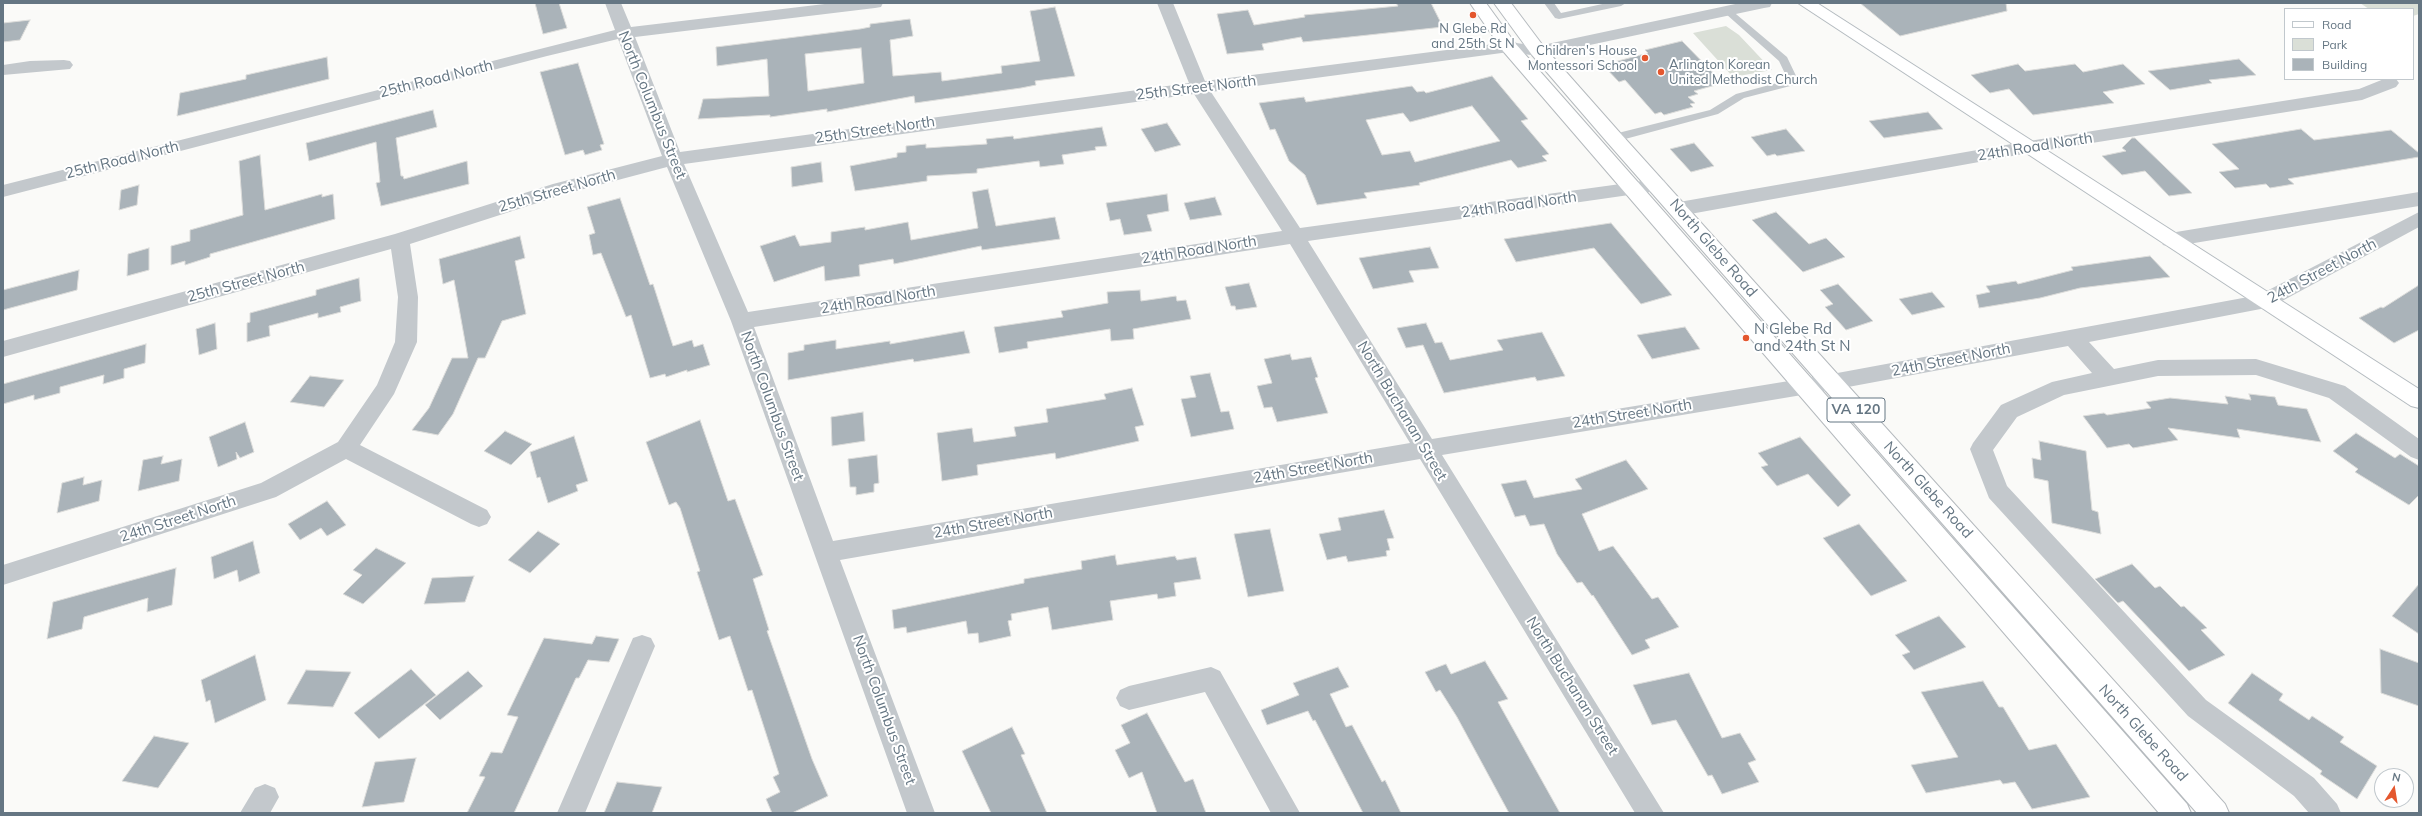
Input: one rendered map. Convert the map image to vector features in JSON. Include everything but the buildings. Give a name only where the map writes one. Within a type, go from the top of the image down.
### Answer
[{"type":"main road","name":"North Glebe Road","points":[[1478,3],[1509,47],[2177,813]]},
{"type":"main road","name":"North Glebe Road","points":[[1502,3],[1538,51],[1614,138],[1679,209],[2215,813]]},
{"type":"main road","points":[[1806,3],[2264,302],[2419,400]]},
{"type":"street","name":"North Columbus Street","points":[[613,3],[623,33],[673,159],[741,322],[921,813]]},
{"type":"street","name":"25th Road North","points":[[3,191],[545,51],[623,33],[875,3]]},
{"type":"street","name":"North Buchanan Street","points":[[1165,3],[1199,87],[1295,236],[1424,449],[1650,813]]},
{"type":"street","name":"25th Street North","points":[[3,349],[399,240],[560,189],[673,159],[1199,87],[1509,47],[1538,51],[1730,12],[1764,3]]},
{"type":"street","points":[[3,70],[64,65]]},
{"type":"street","name":"24th Road North","points":[[1679,209],[2029,148],[2362,94],[2390,83]]},
{"type":"street","name":"24th Road North","points":[[741,322],[1295,236],[1657,185]]},
{"type":"street","points":[[2170,240],[2419,199]]},
{"type":"street","name":"24th Street North","points":[[826,552],[1424,449],[1832,382],[2264,302],[2419,219]]},
{"type":"street","points":[[399,240],[408,297],[406,342],[386,388],[346,448],[479,518]]},
{"type":"street","points":[[2072,337],[2108,377]]},
{"type":"street","points":[[2327,813],[2304,788],[2250,750],[2197,708],[1997,491],[1981,449],[2009,411],[2060,388],[2158,368],[2256,367],[2337,392],[2419,451]]},
{"type":"street","name":"24th Street North","points":[[3,575],[268,490],[346,448]]},
{"type":"street","points":[[571,813],[642,646]]},
{"type":"street","points":[[1129,698],[1211,679],[1286,813]]},
{"type":"lane","points":[[1549,3],[1560,16],[1621,3]]},
{"type":"lane","points":[[1614,138],[1714,112],[1740,96],[1794,82],[1783,59],[1730,12]]},
{"type":"green space","points":[[2360,3],[2419,3],[2419,14],[2414,16],[2414,8],[2368,8]]},
{"type":"green space","points":[[1726,26],[1739,35],[1772,70],[1733,77],[1693,33]]},
{"type":"place","name":"N Glebe Rd and 25th St N","points":[[1473,15]]},
{"type":"place","name":"Children's House Montessori School","points":[[1645,58]]},
{"type":"place","name":"Arlington Korean United Methodist Church","points":[[1661,72]]},
{"type":"place","name":"N Glebe Rd and 24th St N","points":[[1746,338]]}]
